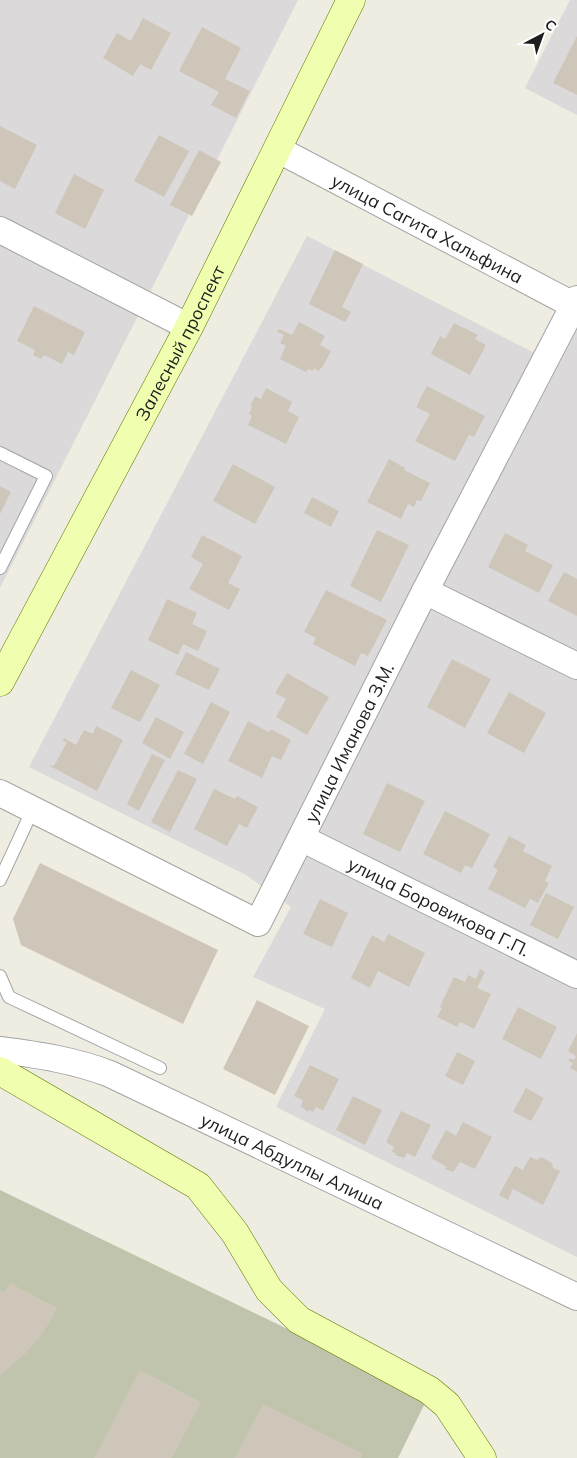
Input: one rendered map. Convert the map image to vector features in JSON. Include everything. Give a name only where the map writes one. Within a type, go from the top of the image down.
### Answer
[{"type":"main road","name":"Залесный проспект","points":[[0,682],[189,327],[351,0]]},
{"type":"main road","points":[[0,1071],[198,1186],[235,1233],[269,1290],[299,1320],[429,1390],[447,1404],[482,1458]]},
{"type":"street","name":"улица Сагита Хальфина","points":[[277,149],[576,304]]},
{"type":"street","points":[[0,230],[189,327]]},
{"type":"street","name":"улица Иманова З.М.","points":[[0,793],[258,923],[425,591],[576,304]]},
{"type":"street","points":[[425,591],[577,666]]},
{"type":"street","name":"улица Боровикова Г.П.","points":[[301,838],[577,975]]},
{"type":"street","name":"улица Абдуллы Алиша","points":[[0,1050],[53,1057],[83,1064],[110,1074],[577,1297]]},
{"type":"lane","points":[[0,453],[46,476],[0,568]]},
{"type":"lane","points":[[0,880],[33,809]]},
{"type":"lane","points":[[0,976],[10,997],[160,1068]]},
{"type":"shaded area","points":[[0,0],[298,0],[0,588]]},
{"type":"shaded area","points":[[570,0],[577,0],[577,115],[525,88]]},
{"type":"shaded area","points":[[307,236],[550,361],[577,302],[577,1257],[276,1107],[325,1009],[253,977],[291,907],[246,875],[29,767]]},
{"type":"shaded area","points":[[0,1190],[428,1397],[398,1458],[0,1458]]},
{"type":"building","points":[[143,18],[171,33],[151,70],[140,64],[133,76],[103,58],[117,33],[131,41]]},
{"type":"building","points":[[202,27],[241,48],[225,79],[250,91],[236,118],[211,105],[219,92],[179,71]]},
{"type":"building","points":[[577,36],[577,95],[553,83]]},
{"type":"building","points":[[0,126],[37,145],[15,189],[0,181]]},
{"type":"building","points":[[159,135],[189,151],[164,197],[134,181]]},
{"type":"building","points":[[199,150],[221,162],[192,216],[170,205]]},
{"type":"building","points":[[74,174],[104,190],[85,229],[55,213]]},
{"type":"building","points":[[335,250],[363,264],[342,307],[351,312],[345,322],[309,304]]},
{"type":"building","points":[[34,306],[85,332],[74,355],[68,352],[62,364],[44,355],[41,359],[33,355],[35,350],[17,341]]},
{"type":"building","points":[[299,322],[325,336],[320,345],[331,351],[319,371],[314,368],[313,371],[308,369],[306,372],[280,359],[286,346],[280,343],[284,335],[277,332],[279,329],[292,335]]},
{"type":"building","points":[[454,323],[478,335],[475,339],[486,345],[470,375],[431,354],[440,336],[445,339]]},
{"type":"building","points":[[427,386],[485,416],[474,437],[469,435],[455,461],[415,441],[430,414],[416,407]]},
{"type":"building","points":[[266,388],[292,402],[288,411],[299,417],[286,444],[248,425],[252,416],[249,414],[252,407],[250,406],[255,396],[261,399]]},
{"type":"building","points":[[389,459],[405,468],[404,470],[430,483],[421,501],[417,500],[414,507],[408,504],[401,519],[367,502]]},
{"type":"building","points":[[233,464],[275,487],[255,524],[213,501]]},
{"type":"building","points":[[0,486],[11,492],[0,514]]},
{"type":"building","points":[[312,497],[339,511],[331,527],[304,513]]},
{"type":"building","points":[[377,530],[409,545],[381,602],[350,586]]},
{"type":"building","points":[[505,533],[528,545],[525,551],[553,565],[539,593],[488,567]]},
{"type":"building","points":[[202,535],[242,556],[228,583],[240,589],[229,610],[189,589],[203,564],[191,557]]},
{"type":"building","points":[[564,572],[577,579],[577,616],[548,601]]},
{"type":"building","points":[[326,590],[387,620],[368,656],[361,653],[355,666],[313,644],[316,638],[304,632]]},
{"type":"building","points":[[167,599],[197,613],[192,624],[207,631],[198,651],[183,644],[178,655],[148,640]]},
{"type":"building","points":[[186,652],[220,669],[209,690],[175,674]]},
{"type":"building","points":[[452,659],[491,679],[465,728],[427,707]]},
{"type":"building","points":[[131,670],[160,685],[140,722],[111,708]]},
{"type":"building","points":[[287,673],[329,697],[307,735],[276,717],[286,699],[275,693]]},
{"type":"building","points":[[509,692],[546,713],[524,753],[487,733]]},
{"type":"building","points":[[211,702],[230,712],[203,764],[184,754]]},
{"type":"building","points":[[156,717],[184,732],[170,759],[142,743]]},
{"type":"building","points":[[248,721],[269,732],[271,729],[291,740],[281,760],[272,756],[262,778],[228,761]]},
{"type":"building","points":[[96,726],[123,740],[97,791],[50,766],[54,766],[67,742],[63,741],[64,738],[76,745],[84,730],[93,734]]},
{"type":"building","points":[[152,754],[165,760],[139,811],[127,804]]},
{"type":"building","points":[[178,770],[197,779],[170,832],[151,822]]},
{"type":"building","points":[[387,783],[425,801],[400,852],[363,834]]},
{"type":"building","points":[[214,789],[235,799],[237,796],[258,807],[247,828],[239,824],[227,846],[194,829]]},
{"type":"building","points":[[445,811],[490,834],[472,868],[465,865],[461,873],[423,854]]},
{"type":"building","points":[[509,836],[526,845],[523,851],[552,866],[545,881],[549,883],[538,903],[530,899],[525,908],[488,889],[498,870],[493,867]]},
{"type":"building","points":[[40,863],[218,950],[183,1024],[21,945],[13,919]]},
{"type":"building","points":[[546,893],[574,907],[558,939],[530,925]]},
{"type":"building","points":[[320,899],[348,913],[332,947],[303,934]]},
{"type":"building","points":[[388,934],[425,953],[409,987],[378,971],[370,988],[351,978],[372,935],[384,942]]},
{"type":"building","points":[[480,969],[485,972],[477,988],[491,994],[474,1029],[460,1022],[457,1027],[437,1017],[454,977],[465,982],[468,975],[476,979]]},
{"type":"building","points":[[257,1000],[309,1026],[275,1095],[223,1069]]},
{"type":"building","points":[[518,1007],[557,1027],[541,1059],[502,1039]]},
{"type":"building","points":[[577,1033],[577,1072],[570,1068],[573,1063],[568,1061],[570,1058],[574,1060],[576,1056],[568,1051]]},
{"type":"building","points":[[457,1052],[475,1061],[463,1085],[445,1076]]},
{"type":"building","points":[[310,1065],[339,1079],[323,1111],[316,1107],[313,1112],[309,1110],[308,1112],[301,1106],[303,1100],[294,1096]]},
{"type":"building","points":[[526,1088],[544,1098],[531,1121],[513,1112]]},
{"type":"building","points":[[353,1096],[382,1110],[365,1145],[336,1130]]},
{"type":"building","points":[[401,1111],[431,1125],[415,1157],[407,1153],[404,1158],[395,1155],[396,1153],[392,1152],[394,1147],[386,1142]]},
{"type":"building","points":[[463,1122],[492,1137],[475,1169],[460,1162],[453,1172],[445,1169],[447,1167],[431,1158],[446,1130],[456,1136]]},
{"type":"building","points":[[530,1157],[537,1160],[541,1157],[552,1163],[553,1168],[560,1171],[543,1205],[513,1189],[508,1200],[499,1195],[515,1166],[523,1170]]},
{"type":"building","points":[[10,1283],[57,1308],[38,1339],[24,1355],[0,1375],[0,1292],[1,1290],[5,1292]]},
{"type":"building","points":[[140,1370],[201,1402],[172,1458],[94,1458]]},
{"type":"building","points":[[263,1404],[363,1454],[361,1458],[235,1458]]}]
